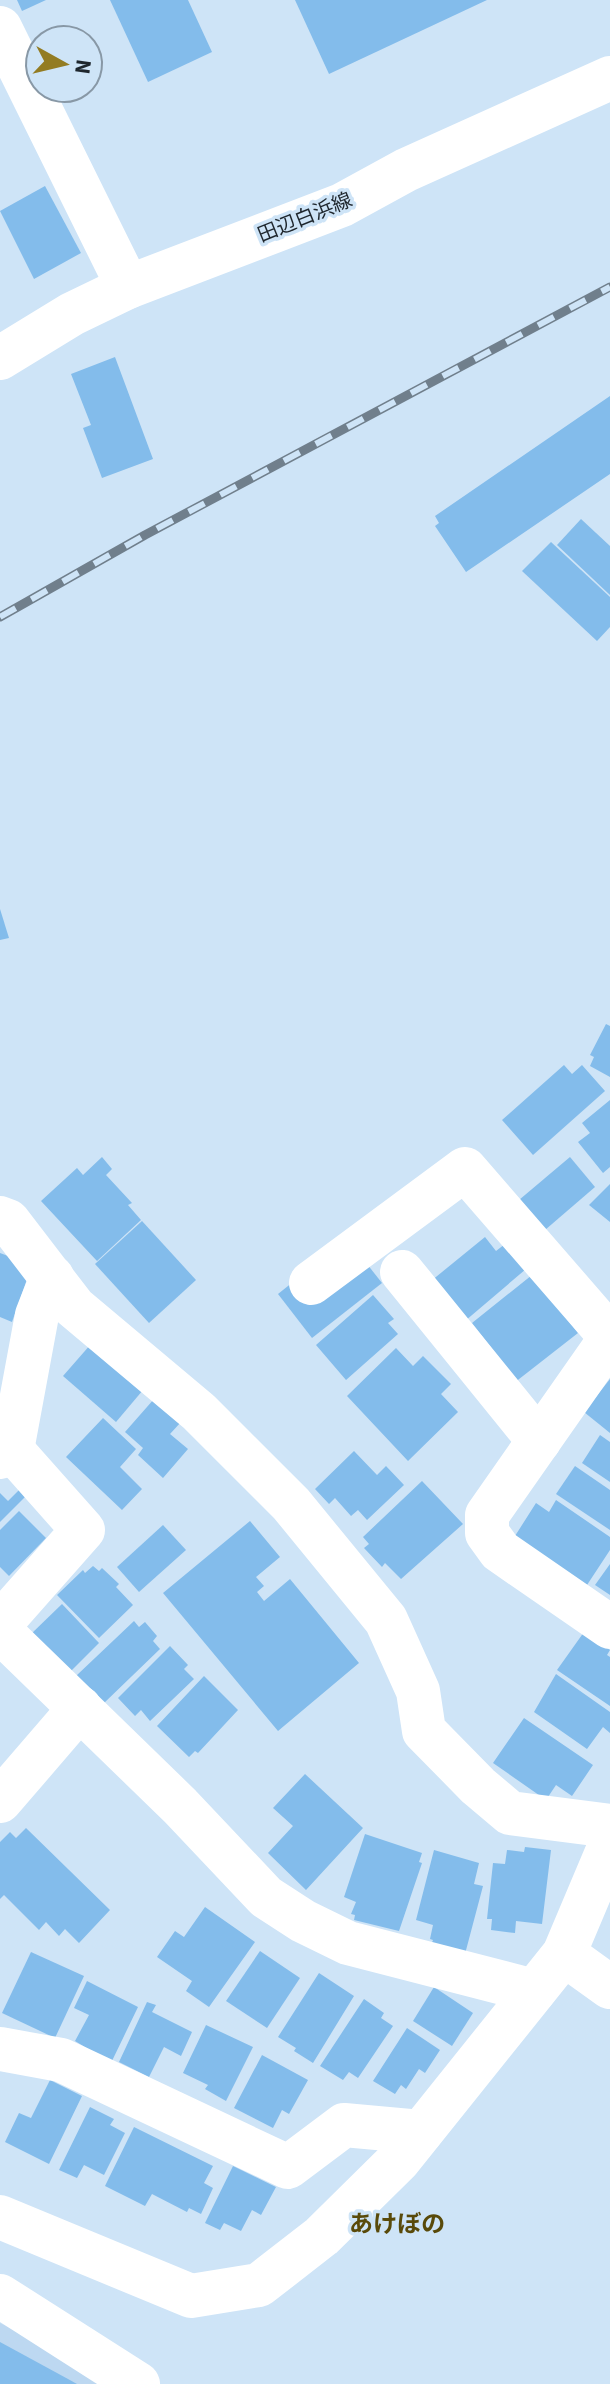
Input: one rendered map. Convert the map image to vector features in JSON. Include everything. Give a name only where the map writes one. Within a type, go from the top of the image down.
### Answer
[{"type":"street","points":[[0,28],[128,287]]},
{"type":"street","name":"田辺白浜線","points":[[0,358],[72,314],[128,287],[342,205],[406,170],[610,78]]},
{"type":"street","points":[[311,1283],[465,1169],[610,1337],[487,1515],[487,1533],[500,1551],[610,1627]]},
{"type":"street","points":[[0,1218],[8,1221],[74,1307],[199,1412],[291,1504],[386,1620],[418,1691],[424,1731],[478,1786],[510,1813],[610,1826]]},
{"type":"street","points":[[402,1272],[539,1441]]},
{"type":"street","points":[[0,1624],[83,1530],[6,1454],[37,1315],[52,1277]]},
{"type":"street","points":[[0,1631],[180,1806],[266,1897],[303,1921],[348,1943],[534,1991]]},
{"type":"street","points":[[0,1801],[80,1708]]},
{"type":"street","points":[[0,2217],[191,2296],[259,2285],[322,2236],[399,2160],[564,1954],[610,1845]]},
{"type":"street","points":[[564,1954],[610,1987]]},
{"type":"street","points":[[0,2049],[61,2060],[288,2167],[344,2125],[421,2132]]},
{"type":"street","points":[[0,2296],[138,2384]]},
{"type":"shaded area","points":[[0,2323],[99,2372],[118,2384],[0,2384]]},
{"type":"building","points":[[17,0],[46,0],[22,11]]},
{"type":"building","points":[[110,0],[188,0],[212,52],[148,82]]},
{"type":"building","points":[[295,0],[487,0],[329,74]]},
{"type":"building","points":[[45,186],[81,253],[34,279],[0,211]]},
{"type":"building","points":[[115,357],[153,459],[102,478],[83,428],[91,425],[71,374]]},
{"type":"building","points":[[610,396],[610,474],[466,572],[435,526],[439,523],[435,516]]},
{"type":"building","points":[[581,519],[610,546],[610,595],[557,545]]},
{"type":"building","points":[[551,542],[610,597],[610,627],[597,641],[522,571]]},
{"type":"building","points":[[0,909],[9,938],[0,940]]},
{"type":"building","points":[[606,1024],[610,1026],[610,1077],[590,1066],[594,1057],[590,1055]]},
{"type":"building","points":[[564,1065],[572,1074],[582,1065],[605,1091],[533,1155],[502,1120]]},
{"type":"building","points":[[610,1100],[610,1167],[603,1173],[578,1142],[590,1133],[582,1123]]},
{"type":"building","points":[[102,1157],[112,1169],[106,1175],[132,1203],[128,1205],[141,1220],[97,1261],[41,1201],[77,1168],[83,1175]]},
{"type":"building","points":[[570,1157],[595,1187],[545,1230],[519,1200]]},
{"type":"building","points":[[610,1184],[610,1222],[589,1205]]},
{"type":"building","points":[[142,1221],[196,1280],[149,1323],[95,1264]]},
{"type":"building","points":[[485,1237],[496,1251],[505,1244],[526,1269],[465,1321],[431,1281]]},
{"type":"building","points":[[0,1253],[32,1265],[12,1322],[0,1317]]},
{"type":"building","points":[[367,1264],[382,1283],[312,1338],[278,1294],[298,1278]]},
{"type":"building","points":[[532,1275],[578,1333],[514,1383],[507,1368],[472,1323]]},
{"type":"building","points":[[373,1295],[394,1319],[388,1323],[398,1334],[346,1380],[316,1345]]},
{"type":"building","points":[[91,1344],[143,1390],[116,1422],[63,1376]]},
{"type":"building","points":[[396,1348],[413,1366],[423,1356],[451,1384],[441,1394],[458,1412],[408,1461],[347,1396]]},
{"type":"building","points":[[610,1379],[610,1433],[584,1412]]},
{"type":"building","points":[[154,1399],[181,1422],[170,1434],[188,1449],[163,1478],[138,1455],[143,1448],[125,1432]]},
{"type":"building","points":[[103,1418],[136,1449],[120,1467],[142,1489],[122,1510],[66,1457]]},
{"type":"building","points":[[600,1435],[610,1442],[610,1482],[582,1463]]},
{"type":"building","points":[[354,1451],[377,1475],[386,1466],[404,1485],[367,1520],[358,1510],[351,1516],[335,1498],[329,1504],[315,1489]]},
{"type":"building","points":[[575,1466],[610,1490],[610,1530],[556,1494]]},
{"type":"building","points":[[422,1481],[463,1524],[401,1579],[385,1563],[382,1567],[364,1548],[369,1544],[363,1537]]},
{"type":"building","points":[[20,1489],[27,1495],[0,1522],[0,1493],[8,1501]]},
{"type":"building","points":[[556,1500],[610,1537],[610,1550],[587,1585],[515,1536],[536,1503],[549,1512]]},
{"type":"building","points":[[19,1511],[46,1538],[9,1576],[0,1567],[0,1530]]},
{"type":"building","points":[[250,1521],[280,1557],[256,1577],[264,1586],[257,1592],[264,1601],[290,1579],[359,1663],[278,1731],[163,1593]]},
{"type":"building","points":[[163,1525],[186,1550],[139,1592],[117,1567]]},
{"type":"building","points":[[610,1564],[610,1595],[595,1585]]},
{"type":"building","points":[[93,1566],[99,1571],[102,1568],[119,1584],[116,1587],[133,1605],[99,1638],[57,1595],[83,1570],[85,1573]]},
{"type":"building","points":[[62,1604],[99,1643],[68,1674],[30,1635]]},
{"type":"building","points":[[134,1621],[139,1627],[145,1622],[157,1636],[153,1641],[160,1649],[103,1704],[76,1676]]},
{"type":"building","points":[[584,1632],[610,1650],[607,1655],[610,1657],[610,1706],[557,1670]]},
{"type":"building","points":[[170,1646],[188,1665],[184,1669],[194,1679],[150,1721],[141,1710],[135,1716],[118,1698]]},
{"type":"building","points":[[556,1674],[610,1712],[610,1733],[603,1727],[587,1749],[534,1712]]},
{"type":"building","points":[[204,1676],[238,1710],[198,1753],[195,1751],[189,1757],[157,1726]]},
{"type":"building","points":[[524,1718],[593,1765],[572,1796],[556,1785],[546,1800],[493,1763]]},
{"type":"building","points":[[305,1774],[363,1828],[306,1890],[268,1853],[293,1826],[273,1808]]},
{"type":"building","points":[[26,1828],[110,1910],[79,1943],[65,1929],[59,1936],[46,1922],[39,1930],[4,1895],[0,1899],[0,1842],[10,1832],[16,1838]]},
{"type":"building","points":[[365,1834],[422,1853],[419,1862],[422,1863],[399,1931],[354,1920],[355,1915],[351,1914],[356,1902],[344,1897]]},
{"type":"building","points":[[525,1847],[551,1850],[542,1924],[516,1921],[515,1933],[491,1930],[492,1919],[487,1919],[493,1863],[505,1864],[507,1850],[524,1852]]},
{"type":"building","points":[[434,1850],[479,1863],[474,1884],[483,1886],[465,1954],[431,1945],[433,1925],[416,1920]]},
{"type":"building","points":[[205,1907],[255,1942],[209,2007],[186,1991],[192,1981],[157,1957],[175,1931],[184,1937]]},
{"type":"building","points":[[260,1951],[300,1978],[267,2028],[226,2001]]},
{"type":"building","points":[[31,1952],[84,1976],[55,2038],[2,2013]]},
{"type":"building","points":[[319,1973],[354,1996],[313,2063],[278,2037]]},
{"type":"building","points":[[87,1981],[138,2007],[111,2063],[75,2041],[89,2015],[74,2008]]},
{"type":"building","points":[[434,1987],[473,2013],[452,2046],[413,2021]]},
{"type":"building","points":[[364,1999],[384,2013],[381,2018],[393,2026],[358,2078],[349,2072],[343,2080],[320,2066]]},
{"type":"building","points":[[147,2002],[156,2005],[152,2012],[192,2032],[181,2056],[164,2047],[149,2077],[119,2062]]},
{"type":"building","points":[[206,2025],[253,2047],[226,2101],[205,2089],[208,2085],[183,2073]]},
{"type":"building","points":[[407,2028],[440,2050],[425,2073],[419,2069],[406,2089],[401,2085],[395,2094],[373,2081]]},
{"type":"building","points":[[262,2055],[308,2080],[289,2114],[282,2110],[273,2128],[234,2108]]},
{"type":"building","points":[[50,2080],[82,2096],[49,2164],[5,2142],[19,2113],[31,2118]]},
{"type":"building","points":[[90,2107],[114,2119],[110,2125],[125,2133],[104,2175],[84,2165],[77,2178],[59,2170]]},
{"type":"building","points":[[134,2127],[213,2166],[204,2183],[213,2188],[201,2214],[189,2208],[187,2212],[152,2194],[145,2206],[105,2186]]},
{"type":"building","points":[[233,2166],[276,2187],[261,2215],[252,2210],[241,2231],[224,2223],[220,2230],[205,2223]]},
{"type":"building","points":[[0,2342],[68,2379],[77,2384],[0,2384]]},
{"type":"railway","points":[[0,617],[145,535],[610,287]]},
{"type":"district","name":"あけぼの","points":[[397,2224]]}]
